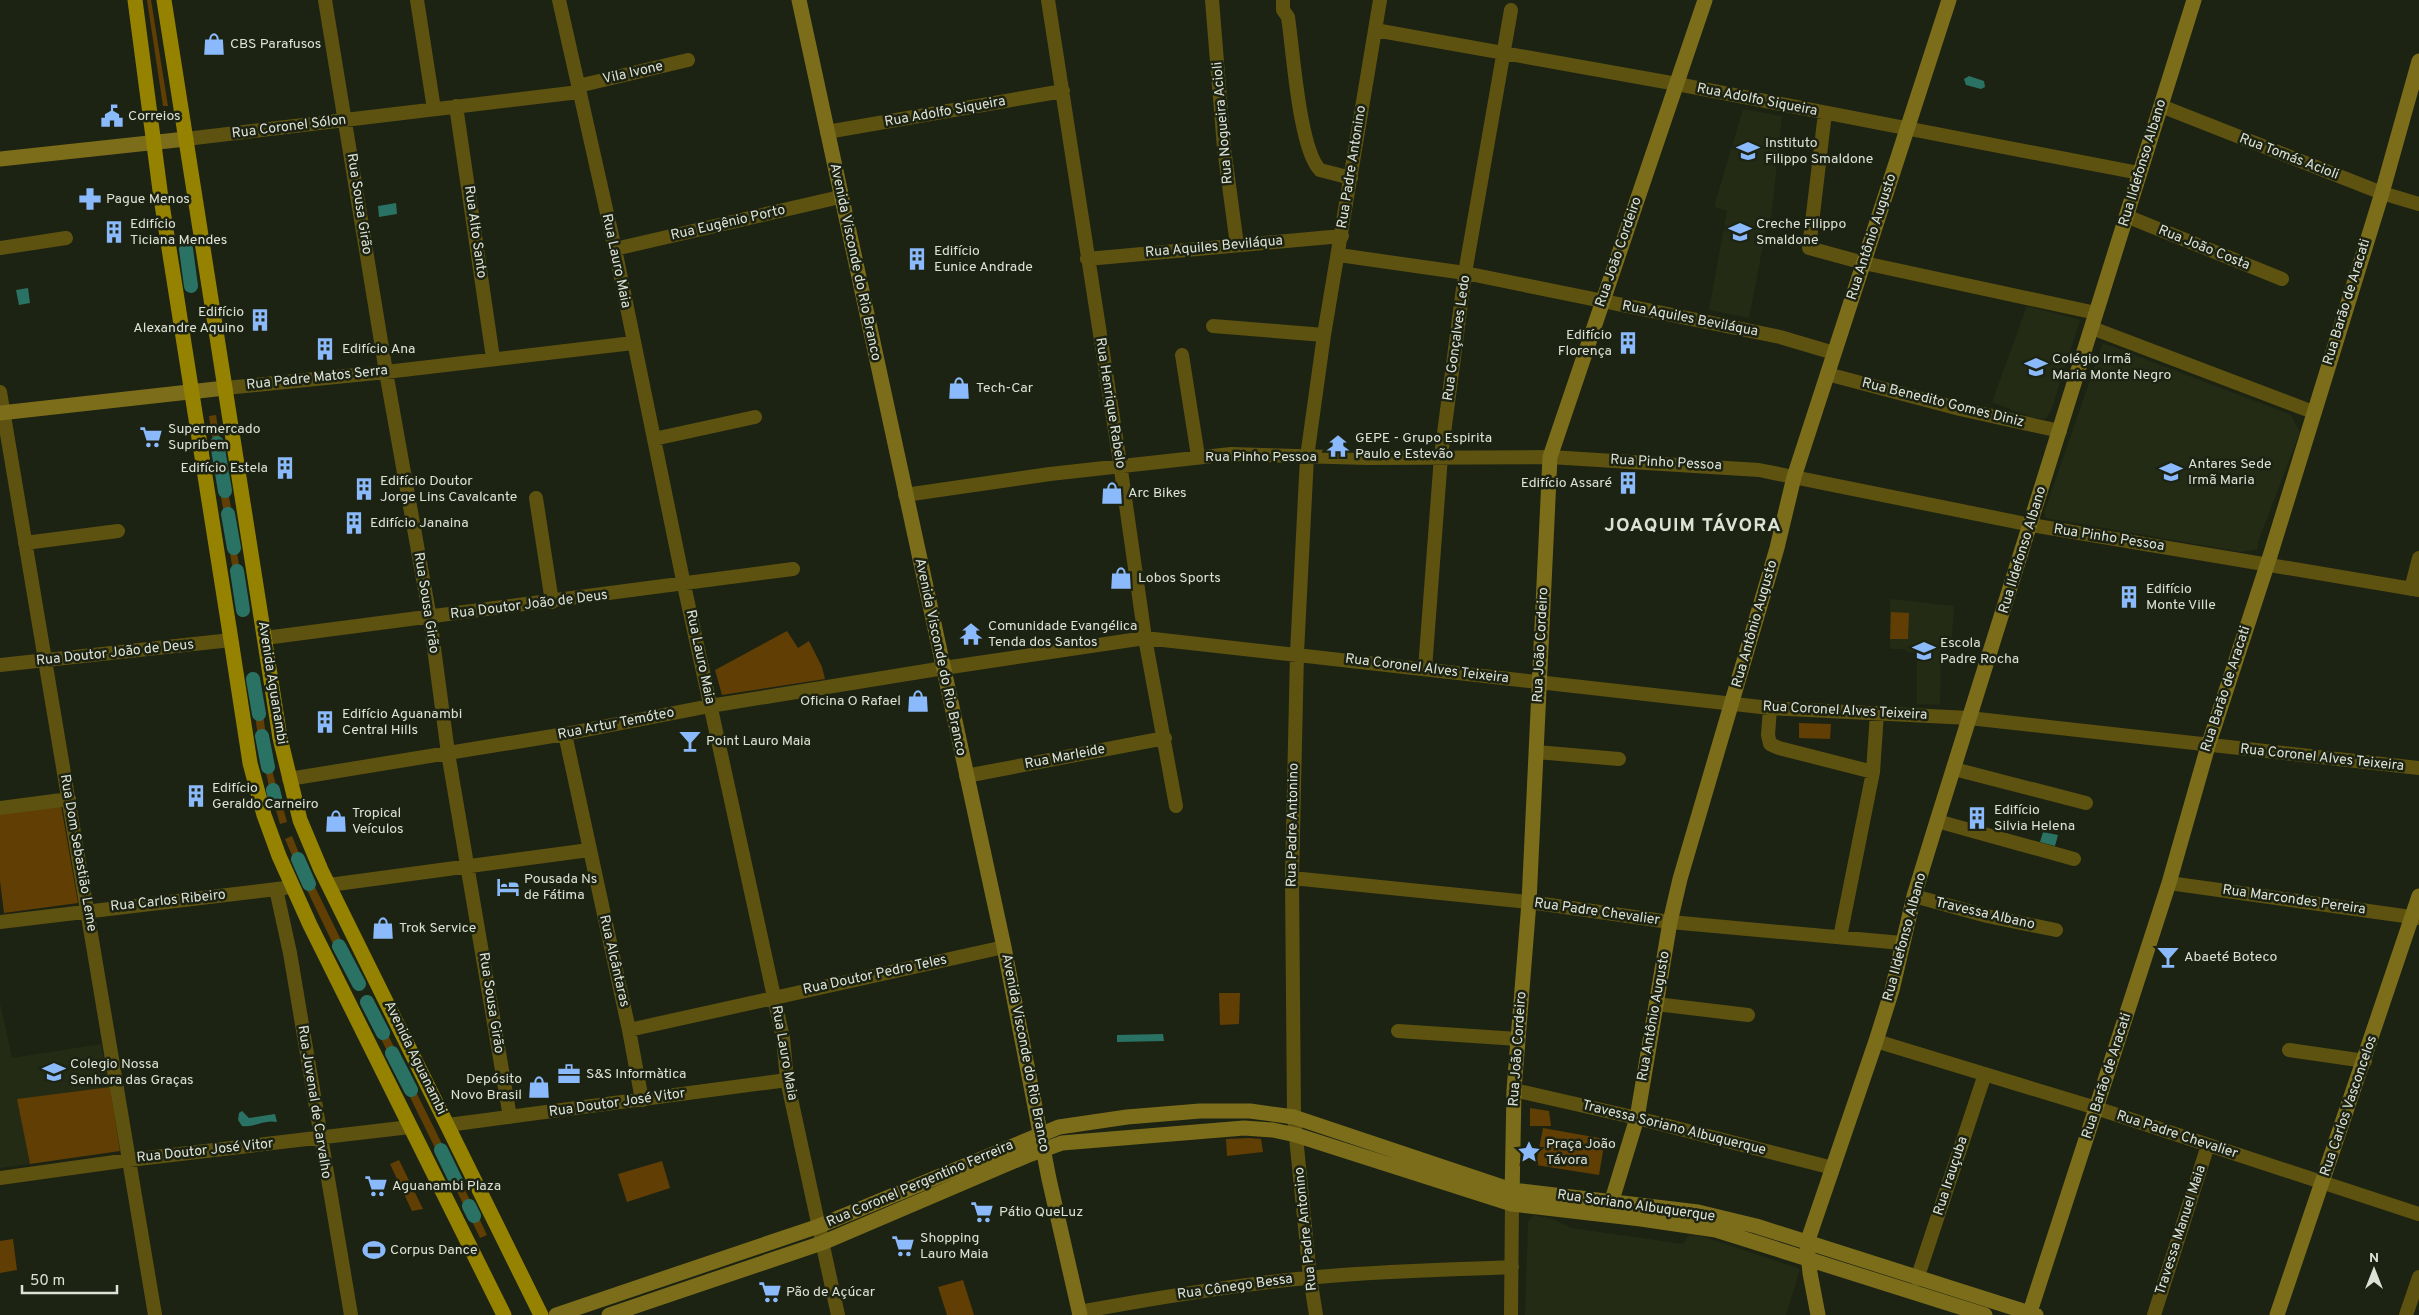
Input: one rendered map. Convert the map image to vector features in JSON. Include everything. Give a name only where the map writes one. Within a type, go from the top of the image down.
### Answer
[{"type":"main road","points":[[135,0],[154,143],[250,763],[266,823],[292,887],[504,1315]]},
{"type":"main road","name":"Avenida Aguanambi","points":[[164,0],[288,779],[300,820],[329,885],[541,1315]]},
{"type":"street","name":"Rua Sousa Girão","points":[[325,0],[386,372],[430,618],[448,753],[510,1117]]},
{"type":"street","points":[[418,0],[434,109]]},
{"type":"street","name":"Rua Lauro Maia","points":[[559,0],[615,249],[684,585],[783,1038],[787,1080],[838,1315]]},
{"type":"street","name":"Avenida Visconde do Rio Branco","points":[[799,0],[840,197],[1004,947],[1043,1150],[1080,1313]]},
{"type":"street","name":"Rua Henrique Rabelo","points":[[1048,0],[1145,638],[1165,738],[1176,806]]},
{"type":"street","name":"Rua Nogueira Acioli","points":[[1212,0],[1224,148],[1237,245]]},
{"type":"street","points":[[1283,0],[1283,10],[1288,17],[1303,121],[1310,155],[1320,170],[1351,178]]},
{"type":"street","name":"Rua Padre Antonino","points":[[1316,1315],[1310,1277],[1294,1117],[1292,878],[1297,653],[1307,457],[1324,335],[1339,255],[1380,0]]},
{"type":"street","name":"Rua João Cordeiro","points":[[1511,1315],[1514,1090],[1529,902],[1550,457],[1705,0]]},
{"type":"street","name":"Rua Antônio Augusto","points":[[1612,1200],[1637,1118],[1670,922],[1680,879],[1777,548],[1794,477],[1949,0]]},
{"type":"street","name":"Rua Ildefonso Albano","points":[[1807,1243],[1892,990],[1914,896],[2194,0]]},
{"type":"street","name":"Rua Gonçalves Ledo","points":[[1425,669],[1441,456],[1465,273],[1511,10]]},
{"type":"street","name":"Rua Adolfo Siqueira","points":[[1375,30],[1677,84],[2139,173]]},
{"type":"street","name":"Vila Ivone","points":[[578,89],[688,60]]},
{"type":"street","name":"Rua Barão de Aracati","points":[[2031,1314],[2169,883],[2208,746],[2267,564],[2382,193],[2419,61]]},
{"type":"street","name":"Rua Coronel Sólon","points":[[0,159],[345,121],[578,89]]},
{"type":"street","name":"Rua Adolfo Siqueira","points":[[827,132],[1062,91]]},
{"type":"street","name":"Rua Alto Santo","points":[[456,106],[493,358]]},
{"type":"street","name":"Rua Tomás Acioli","points":[[2161,106],[2382,193],[2419,204]]},
{"type":"street","points":[[1825,113],[1809,248],[1864,263],[2096,313]]},
{"type":"street","name":"Rua Eugênio Porto","points":[[615,249],[840,197]]},
{"type":"street","name":"Rua João Costa","points":[[2126,216],[2282,279]]},
{"type":"street","name":"Rua Aquiles Beviláqua","points":[[1087,259],[1342,236]]},
{"type":"street","points":[[0,248],[66,238]]},
{"type":"street","name":"Rua Aquiles Beviláqua","points":[[1339,255],[1465,273],[1780,337],[1834,353]]},
{"type":"street","points":[[1213,326],[1324,335]]},
{"type":"street","points":[[2092,328],[2313,412]]},
{"type":"street","name":"Rua Padre Matos Serra","points":[[2,412],[386,372],[633,343]]},
{"type":"street","points":[[1182,355],[1198,456]]},
{"type":"street","name":"Rua Benedito Gomes Diniz","points":[[1828,374],[1960,409],[2060,431]]},
{"type":"street","name":"Rua Dom Sebastião Leme","points":[[0,392],[155,1315]]},
{"type":"street","points":[[654,439],[756,417]]},
{"type":"street","name":"Rua Pinho Pessoa","points":[[905,495],[1120,465],[1231,454],[1307,457],[1550,457],[1727,466],[1758,470],[2031,525],[2415,589]]},
{"type":"street","points":[[536,498],[552,602]]},
{"type":"street","points":[[26,543],[118,531]]},
{"type":"street","points":[[2415,589],[2419,558]]},
{"type":"street","name":"Rua Doutor João de Deus","points":[[265,638],[684,585],[793,569]]},
{"type":"street","name":"Rua Coronel Alves Teixeira","points":[[944,668],[1145,638],[1297,653],[1540,683],[1732,702],[1770,708],[1969,718],[2419,768]]},
{"type":"street","name":"Rua Doutor João de Deus","points":[[0,665],[231,640]]},
{"type":"street","name":"Rua Artur Temóteo","points":[[288,779],[565,734],[710,706],[944,668]]},
{"type":"street","points":[[1770,708],[1768,735],[1770,744],[1873,772]]},
{"type":"street","points":[[1840,937],[1873,772],[1877,713]]},
{"type":"street","name":"Rua Alcântaras","points":[[565,734],[629,1030],[642,1100]]},
{"type":"street","name":"Rua Marleide","points":[[966,776],[1165,738]]},
{"type":"street","points":[[1536,752],[1618,759]]},
{"type":"street","points":[[1954,769],[2086,803]]},
{"type":"street","points":[[0,808],[69,799]]},
{"type":"street","points":[[1937,821],[2074,859]]},
{"type":"street","points":[[329,885],[589,850]]},
{"type":"street","name":"Rua Padre Chevalier","points":[[1292,878],[1529,902],[1670,922],[1902,943]]},
{"type":"street","name":"Rua Marcondes Pereira","points":[[2169,883],[2416,918]]},
{"type":"street","name":"Rua Carlos Ribeiro","points":[[0,922],[292,887]]},
{"type":"street","name":"Rua Juvenal de Carvalho","points":[[276,889],[290,953],[319,1138],[351,1315]]},
{"type":"street","name":"Travessa Albano","points":[[1914,896],[1987,916],[2056,930]]},
{"type":"street","name":"Rua Carlos Vasconcelos","points":[[2277,1315],[2416,918],[2419,896]]},
{"type":"street","name":"Rua Doutor Pedro Teles","points":[[629,1030],[1004,947]]},
{"type":"street","points":[[1656,1004],[1748,1015]]},
{"type":"street","points":[[1398,1031],[1518,1039]]},
{"type":"street","name":"Rua Padre Chevalier","points":[[1876,1041],[2096,1108],[2419,1214]]},
{"type":"street","points":[[2289,1050],[2365,1061]]},
{"type":"street","name":"Rua Irauçuba","points":[[1917,1279],[1985,1074]]},
{"type":"street","name":"Rua Doutor José Vitor","points":[[448,1125],[787,1080]]},
{"type":"street","name":"Travessa Soriano Albuquerque","points":[[1514,1090],[1637,1118],[1833,1168]]},
{"type":"street","name":"Rua Coronel Pergentino Ferreira","points":[[556,1315],[819,1226],[1058,1127],[1127,1117],[1200,1111],[1250,1111],[1294,1117]]},
{"type":"street","name":"Rua Soriano Albuquerque","points":[[1294,1117],[1512,1197],[1612,1200],[1697,1219],[1716,1230],[1985,1315]]},
{"type":"street","name":"Rua Doutor José Vitor","points":[[0,1178],[129,1160],[410,1127]]},
{"type":"street","name":"Rua Coronel Pergentino Ferreira","points":[[610,1315],[822,1243],[1062,1143],[1244,1128],[1273,1130],[1296,1135]]},
{"type":"street","name":"Rua Soriano Albuquerque","points":[[1296,1135],[1512,1197],[1756,1226],[2031,1314]]},
{"type":"street","name":"Travessa Manuel Maia","points":[[2154,1315],[2208,1145]]},
{"type":"street","points":[[1807,1243],[1818,1315]]},
{"type":"street","name":"Rua Cônego Bessa","points":[[1080,1313],[1207,1289],[1310,1277],[1512,1267]]},
{"type":"street","points":[[2406,1315],[2419,1277]]},
{"type":"shaded area","points":[[147,0],[151,0],[168,106],[163,106]]},
{"type":"shaded area","points":[[1743,109],[1782,116],[1771,219],[1768,219],[1749,318],[1709,310],[1727,211],[1714,207]]},
{"type":"shaded area","name":"Colégio Irmã Maria Monte Negro","points":[[2027,306],[2080,320],[2052,408],[2046,419],[2033,418],[1992,402]]},
{"type":"shaded area","name":"Antares Sede Irmã Maria","points":[[2103,343],[2291,415],[2300,432],[2258,542],[2258,549],[2242,552],[2046,518],[2044,513]]},
{"type":"shaded area","points":[[216,415],[220,442],[213,443],[209,416]]},
{"type":"shaded area","points":[[228,491],[232,513],[224,514],[220,492]]},
{"type":"shaded area","points":[[236,547],[240,570],[233,571],[229,548]]},
{"type":"shaded area","name":"Escola Padre Rocha","points":[[1890,599],[1954,606],[1952,638],[1941,639],[1940,705],[1917,704],[1917,653],[1907,652],[1906,649],[1890,649]]},
{"type":"shaded area","points":[[1891,612],[1909,613],[1908,639],[1890,639]]},
{"type":"shaded area","points":[[787,631],[798,648],[809,641],[822,667],[825,679],[722,695],[715,670]]},
{"type":"shaded area","points":[[263,714],[266,736],[258,737],[255,715]]},
{"type":"shaded area","points":[[1799,723],[1831,724],[1830,739],[1799,738]]},
{"type":"shaded area","points":[[271,766],[277,789],[270,791],[265,768]]},
{"type":"shaded area","points":[[281,800],[287,822],[280,824],[274,803]]},
{"type":"shaded area","points":[[61,805],[78,903],[4,913],[0,881],[0,814]]},
{"type":"shaded area","points":[[292,836],[301,858],[294,860],[285,839]]},
{"type":"shaded area","points":[[313,883],[343,944],[335,948],[305,886]]},
{"type":"shaded area","points":[[1219,993],[1240,993],[1239,1024],[1220,1025]]},
{"type":"shaded area","name":"Colegio Nossa Senhora das Graças","points":[[0,1003],[12,1058],[101,1044],[110,1087],[18,1099],[30,1164],[0,1168]]},
{"type":"shaded area","points":[[386,1031],[396,1051],[389,1055],[379,1035]]},
{"type":"shaded area","points":[[110,1087],[120,1151],[30,1164],[17,1099]]},
{"type":"shaded area","points":[[414,1088],[444,1148],[437,1152],[407,1091]]},
{"type":"shaded area","points":[[1530,1108],[1549,1111],[1551,1126],[1530,1126]]},
{"type":"shaded area","points":[[1543,1128],[1605,1139],[1599,1175],[1536,1165]]},
{"type":"shaded area","points":[[1226,1139],[1261,1139],[1263,1152],[1227,1156]]},
{"type":"shaded area","points":[[399,1160],[423,1209],[412,1211],[390,1164]]},
{"type":"shaded area","points":[[662,1161],[670,1188],[627,1202],[618,1174]]},
{"type":"shaded area","points":[[462,1183],[472,1205],[465,1208],[455,1187]]},
{"type":"shaded area","points":[[477,1214],[487,1235],[480,1238],[470,1217]]},
{"type":"shaded area","points":[[1533,1215],[1553,1219],[1571,1228],[1683,1244],[1689,1235],[1701,1236],[1800,1269],[1786,1315],[1525,1315],[1528,1222]]},
{"type":"shaded area","points":[[13,1239],[17,1270],[0,1273],[0,1241]]},
{"type":"shaded area","points":[[963,1280],[974,1315],[947,1315],[938,1287]]},
{"type":"water","points":[[1969,76],[1984,81],[1985,87],[1981,89],[1966,85],[1964,79]]},
{"type":"water","points":[[396,203],[397,214],[379,217],[378,206]]},
{"type":"water","points":[[28,288],[30,303],[19,305],[16,290]]},
{"type":"water","points":[[2043,832],[2058,835],[2055,846],[2040,842]]},
{"type":"water","points":[[1163,1034],[1164,1041],[1117,1042],[1117,1035]]},
{"type":"water","points":[[242,1111],[249,1118],[275,1114],[277,1122],[272,1121],[242,1126],[238,1120],[239,1113]]},
{"type":"waterway","points":[[186,249],[191,286]]},
{"type":"waterway","points":[[217,443],[225,491]]},
{"type":"waterway","points":[[228,514],[234,548]]},
{"type":"waterway","points":[[237,571],[243,610]]},
{"type":"waterway","points":[[253,679],[259,714]]},
{"type":"waterway","points":[[262,736],[268,767]]},
{"type":"waterway","points":[[273,790],[276,802]]},
{"type":"waterway","points":[[298,859],[309,884]]},
{"type":"waterway","points":[[339,946],[359,984]]},
{"type":"waterway","points":[[367,1002],[383,1033]]},
{"type":"waterway","points":[[392,1053],[411,1090]]},
{"type":"waterway","points":[[441,1150],[458,1185]]},
{"type":"waterway","points":[[469,1206],[474,1216]]},
{"type":"place","name":"CBS Parafusos","points":[[214,44]]},
{"type":"place","name":"Correios","points":[[112,116]]},
{"type":"place","name":"Instituto Filippo Smaldone","points":[[1748,151]]},
{"type":"place","name":"Pague Menos","points":[[90,199]]},
{"type":"place","name":"Edifício Ticiana Mendes","points":[[114,232]]},
{"type":"place","name":"Creche Filippo Smaldone","points":[[1740,232]]},
{"type":"place","name":"Edifício Eunice Andrade","points":[[917,259]]},
{"type":"place","name":"Edifício Alexandre Aquino","points":[[260,320]]},
{"type":"place","name":"Edifício Florença","points":[[1628,343]]},
{"type":"place","name":"Edifício Ana","points":[[325,349]]},
{"type":"place","name":"Colégio Irmã Maria Monte Negro","points":[[2036,367]]},
{"type":"place","name":"Tech-Car","points":[[959,388]]},
{"type":"place","name":"Supermercado Supribem","points":[[151,437]]},
{"type":"place","name":"GEPE - Grupo Espirita Paulo e Estevão","points":[[1338,446]]},
{"type":"place","name":"Edifício Estela","points":[[285,468]]},
{"type":"place","name":"Antares Sede Irmã Maria","points":[[2171,472]]},
{"type":"place","name":"Edifício Assaré","points":[[1628,483]]},
{"type":"place","name":"Edifício Doutor Jorge Lins Cavalcante","points":[[364,489]]},
{"type":"place","name":"Arc Bikes","points":[[1112,493]]},
{"type":"place","name":"Edifício Janaina","points":[[354,523]]},
{"type":"place","name":"Lobos Sports","points":[[1121,578]]},
{"type":"place","name":"Edifício Monte Ville","points":[[2129,597]]},
{"type":"place","name":"Comunidade Evangélica Tenda dos Santos","points":[[971,634]]},
{"type":"place","name":"Escola Padre Rocha","points":[[1924,651]]},
{"type":"place","name":"Oficina O Rafael","points":[[918,701]]},
{"type":"place","name":"Edifício Aguanambi Central Hills","points":[[325,722]]},
{"type":"place","name":"Point Lauro Maia","points":[[690,741]]},
{"type":"place","name":"Edifício Geraldo Carneiro","points":[[196,796]]},
{"type":"place","name":"Edifício Silvia Helena","points":[[1977,818]]},
{"type":"place","name":"Tropical Veículos","points":[[336,821]]},
{"type":"place","name":"Pousada Ns de Fátima","points":[[508,887]]},
{"type":"place","name":"Trok Service","points":[[383,928]]},
{"type":"place","name":"Abaeté Boteco","points":[[2168,957]]},
{"type":"place","name":"Colegio Nossa Senhora das Graças","points":[[54,1072]]},
{"type":"place","name":"S&S Informàtica","points":[[569,1074]]},
{"type":"place","name":"Depósito Novo Brasil","points":[[539,1087]]},
{"type":"place","name":"Praça João Távora","points":[[1529,1152]]},
{"type":"place","name":"Aguanambi Plaza","points":[[376,1186]]},
{"type":"place","name":"Pátio QueLuz","points":[[982,1212]]},
{"type":"place","name":"Shopping Lauro Maia","points":[[903,1246]]},
{"type":"place","name":"Corpus Dance","points":[[374,1250]]},
{"type":"place","name":"Pão de Açúcar","points":[[770,1292]]},
{"type":"district","name":"JOAQUIM TÁVORA","points":[[1693,526]]}]
